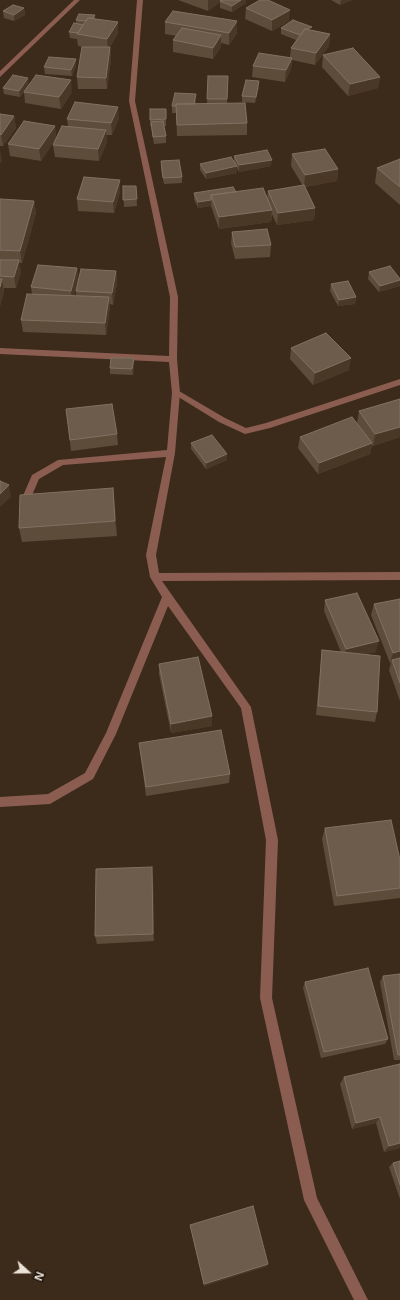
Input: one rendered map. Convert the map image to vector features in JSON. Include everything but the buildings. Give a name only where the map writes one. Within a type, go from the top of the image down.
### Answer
[{"type":"street","points":[[0,74],[77,0]]},
{"type":"street","points":[[140,0],[132,101],[174,297],[173,359],[176,393],[171,453],[151,556],[155,576],[167,597],[246,707],[272,840],[266,998],[311,1200],[361,1300]]},
{"type":"street","points":[[0,351],[173,359]]},
{"type":"street","points":[[176,393],[244,431],[267,426],[400,382]]},
{"type":"street","points":[[27,498],[35,477],[61,462],[171,453]]},
{"type":"street","points":[[155,576],[400,576]]},
{"type":"street","points":[[0,802],[50,798],[89,776],[111,734],[167,597]]}]
